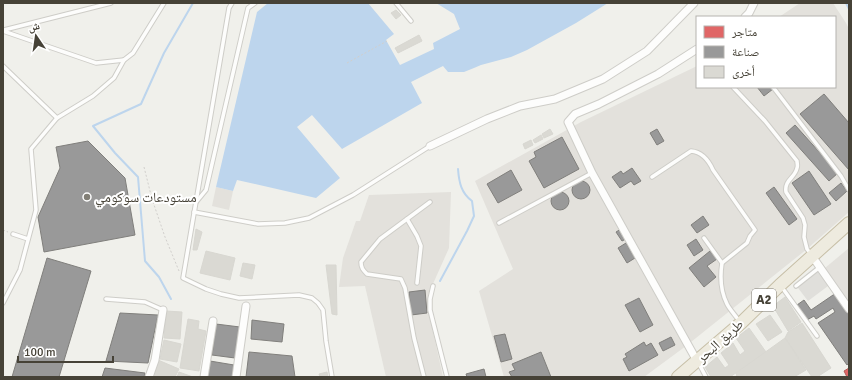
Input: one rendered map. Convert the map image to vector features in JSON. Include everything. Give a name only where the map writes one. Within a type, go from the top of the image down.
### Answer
[{"type":"highway","name":"طريق البحر","points":[[678,377],[741,322],[849,223]]},
{"type":"street","points":[[430,146],[520,106],[555,99],[603,79],[648,51],[694,3]]},
{"type":"street","points":[[746,16],[750,13],[754,3]]},
{"type":"street","points":[[696,50],[658,74],[599,104],[575,114],[568,122],[592,173],[697,361]]},
{"type":"street","points":[[812,256],[849,309]]},
{"type":"street","points":[[236,377],[246,306]]},
{"type":"street","points":[[149,377],[155,360],[163,310]]},
{"type":"street","points":[[204,377],[213,322]]},
{"type":"lane","points":[[3,31],[111,3]]},
{"type":"lane","points":[[3,303],[20,270],[36,210],[31,149],[57,118],[93,96],[114,78],[124,60],[133,53],[164,3]]},
{"type":"lane","points":[[232,3],[229,8],[184,278],[206,289],[239,298],[299,295],[312,298],[323,310],[332,377]]},
{"type":"lane","points":[[196,202],[206,190],[248,8],[255,3]]},
{"type":"lane","points":[[396,3],[411,21]]},
{"type":"lane","points":[[3,31],[96,63],[124,60]]},
{"type":"lane","points":[[3,66],[57,118]]},
{"type":"lane","points":[[734,88],[765,121],[797,161],[798,167],[785,189],[803,218],[805,225],[804,237],[807,249],[812,256]]},
{"type":"lane","points":[[774,88],[841,176],[849,190]]},
{"type":"lane","points":[[194,212],[258,224],[285,223],[309,218],[353,195],[430,146]]},
{"type":"lane","points":[[652,177],[691,151],[697,152],[709,161],[713,170],[755,230],[747,243],[722,263],[720,274],[727,304],[741,322]]},
{"type":"lane","points":[[500,223],[592,173]]},
{"type":"lane","points":[[424,377],[414,338],[403,282],[401,279],[367,274],[361,266],[361,262],[380,240],[430,202]]},
{"type":"lane","points":[[407,219],[421,246],[417,282]]},
{"type":"lane","points":[[13,234],[28,239]]},
{"type":"lane","points":[[704,238],[722,263]]},
{"type":"lane","points":[[796,286],[820,267]]},
{"type":"lane","points":[[780,285],[817,336]]},
{"type":"lane","points":[[433,286],[430,300],[430,310],[447,377]]},
{"type":"lane","points":[[106,298],[145,302],[163,310]]},
{"type":"lane","points":[[697,361],[706,377]]},
{"type":"path","points":[[347,63],[387,41]]},
{"type":"path","points":[[144,167],[152,199],[165,237],[178,269],[184,278]]},
{"type":"path","points":[[3,230],[13,234]]},
{"type":"shaded area","points":[[800,3],[833,3],[849,29],[849,212],[807,249],[686,346],[644,377],[504,377],[479,291],[513,269],[475,181],[581,122],[696,66],[696,88],[836,88],[836,16],[780,16]]},
{"type":"shaded area","points":[[216,187],[233,191],[229,210],[212,206]]},
{"type":"shaded area","points":[[451,192],[449,248],[428,295],[429,314],[443,377],[386,377],[365,286],[339,287],[343,258],[356,221],[360,221],[369,195]]},
{"type":"shaded area","points":[[849,248],[849,304],[825,268]]},
{"type":"shaded area","points":[[819,266],[832,283],[808,301],[795,284]]},
{"type":"water","points":[[268,3],[368,3],[394,34],[386,40],[400,65],[434,49],[433,43],[460,29],[454,14],[436,3],[608,3],[576,23],[527,50],[511,57],[481,65],[464,72],[448,72],[443,66],[411,82],[422,103],[342,149],[312,115],[297,127],[340,178],[316,198],[237,180],[233,191],[216,187],[257,12]]},
{"type":"building: متاجر","points":[[849,368],[849,377],[847,377],[844,371]]},
{"type":"building: صناعة","points":[[758,88],[772,88],[773,89],[764,96]]},
{"type":"building: صناعة","points":[[824,94],[849,123],[849,170],[800,114]]},
{"type":"building: صناعة","points":[[795,125],[838,173],[829,181],[786,133]]},
{"type":"building: صناعة","points":[[657,129],[664,141],[657,145],[650,133]]},
{"type":"building: صناعة","points":[[562,137],[579,169],[544,188],[529,161],[536,157],[534,152]]},
{"type":"building: صناعة","name":"مستودعات سوكومي","points":[[88,141],[125,178],[135,235],[44,252],[38,217],[60,168],[56,147]]},
{"type":"building: صناعة","points":[[632,168],[641,181],[634,185],[631,181],[620,188],[612,177],[621,171],[623,174]]},
{"type":"building: صناعة","points":[[511,170],[522,190],[498,203],[487,184]]},
{"type":"building: صناعة","points":[[809,171],[831,204],[814,215],[792,183]]},
{"type":"building: صناعة","points":[[581,181],[587,184],[590,190],[587,196],[581,199],[575,196],[572,190],[575,184]]},
{"type":"building: صناعة","points":[[841,183],[847,191],[836,201],[829,193]]},
{"type":"building: صناعة","points":[[774,187],[797,219],[789,225],[766,193]]},
{"type":"building: صناعة","points":[[560,192],[566,195],[569,201],[566,207],[560,210],[554,207],[551,201],[554,195]]},
{"type":"building: صناعة","points":[[703,216],[709,225],[697,233],[691,225]]},
{"type":"building: صناعة","points":[[621,229],[626,239],[622,241],[616,232]]},
{"type":"building: صناعة","points":[[696,239],[703,250],[694,256],[687,245]]},
{"type":"building: صناعة","points":[[626,243],[635,258],[627,263],[618,248]]},
{"type":"building: صناعة","points":[[710,251],[717,259],[707,266],[716,277],[704,287],[689,268]]},
{"type":"building: صناعة","points":[[47,258],[91,271],[59,377],[12,377]]},
{"type":"building: صناعة","points":[[425,290],[427,313],[411,315],[409,292]]},
{"type":"building: صناعة","points":[[836,293],[849,312],[849,363],[847,365],[818,323],[835,312],[833,308],[816,319],[814,316],[807,320],[797,305],[804,300],[811,310]]},
{"type":"building: صناعة","points":[[639,298],[653,325],[640,332],[625,305]]},
{"type":"building: صناعة","points":[[120,313],[158,315],[148,363],[106,361]]},
{"type":"building: صناعة","points":[[252,320],[284,324],[282,342],[251,339]]},
{"type":"building: صناعة","points":[[216,324],[240,327],[235,358],[212,355]]},
{"type":"building: صناعة","points":[[505,334],[512,359],[501,362],[494,336]]},
{"type":"building: صناعة","points":[[671,337],[675,345],[663,351],[659,343]]},
{"type":"building: صناعة","points":[[644,342],[646,346],[651,343],[658,355],[629,371],[623,359],[627,357],[625,354]]},
{"type":"building: صناعة","points":[[249,352],[292,356],[295,377],[246,377]]},
{"type":"building: صناعة","points":[[541,352],[551,377],[512,377],[509,372],[515,370],[512,364]]},
{"type":"building: صناعة","points":[[210,361],[234,365],[232,377],[208,377]]},
{"type":"building: صناعة","points":[[105,368],[145,373],[144,377],[102,377]]},
{"type":"building: صناعة","points":[[484,369],[486,377],[467,377],[466,374]]},
{"type":"building: أخرى","points":[[396,10],[401,15],[396,19],[391,13]]},
{"type":"building: أخرى","points":[[419,35],[422,41],[398,53],[395,48]]},
{"type":"building: أخرى","points":[[550,129],[553,134],[544,138],[542,134]]},
{"type":"building: أخرى","points":[[541,135],[543,139],[535,143],[533,140]]},
{"type":"building: أخرى","points":[[531,140],[533,145],[525,149],[523,144]]},
{"type":"building: أخرى","points":[[196,229],[202,232],[197,250],[193,250]]},
{"type":"building: أخرى","points":[[206,251],[235,258],[230,280],[200,273]]},
{"type":"building: أخرى","points":[[243,263],[255,265],[252,279],[240,276]]},
{"type":"building: أخرى","points":[[326,265],[336,265],[337,315],[332,314]]},
{"type":"building: أخرى","points":[[785,297],[801,322],[788,331],[773,306]]},
{"type":"building: أخرى","points":[[166,311],[182,312],[180,339],[164,338]]},
{"type":"building: أخرى","points":[[770,315],[782,332],[768,341],[756,324]]},
{"type":"building: أخرى","points":[[188,319],[199,321],[198,329],[206,331],[199,371],[180,368]]},
{"type":"building: أخرى","points":[[802,323],[831,368],[817,377],[812,377],[785,338],[788,332]]},
{"type":"building: أخرى","points":[[749,328],[766,352],[730,377],[711,377],[705,367],[717,357],[725,368],[729,365],[721,353],[733,343],[740,355],[745,351],[736,338]]},
{"type":"building: أخرى","points":[[785,338],[806,370],[794,377],[737,377],[736,373]]},
{"type":"building: أخرى","points":[[164,340],[181,344],[177,362],[160,359]]},
{"type":"building: أخرى","points":[[158,360],[179,369],[175,377],[150,377]]},
{"type":"building: أخرى","points":[[179,372],[193,377],[177,377]]},
{"type":"building: أخرى","points":[[327,372],[328,377],[320,377],[319,374]]},
{"type":"waterway","points":[[171,299],[159,277],[145,261],[138,177],[115,153],[93,126],[141,104],[164,53],[193,3]]},
{"type":"waterway","points":[[846,3],[849,9]]},
{"type":"waterway","points":[[440,281],[474,216],[472,201],[468,198],[461,187],[458,169]]},
{"type":"place","name":"مستودعات سوكومي","points":[[87,197]]}]
